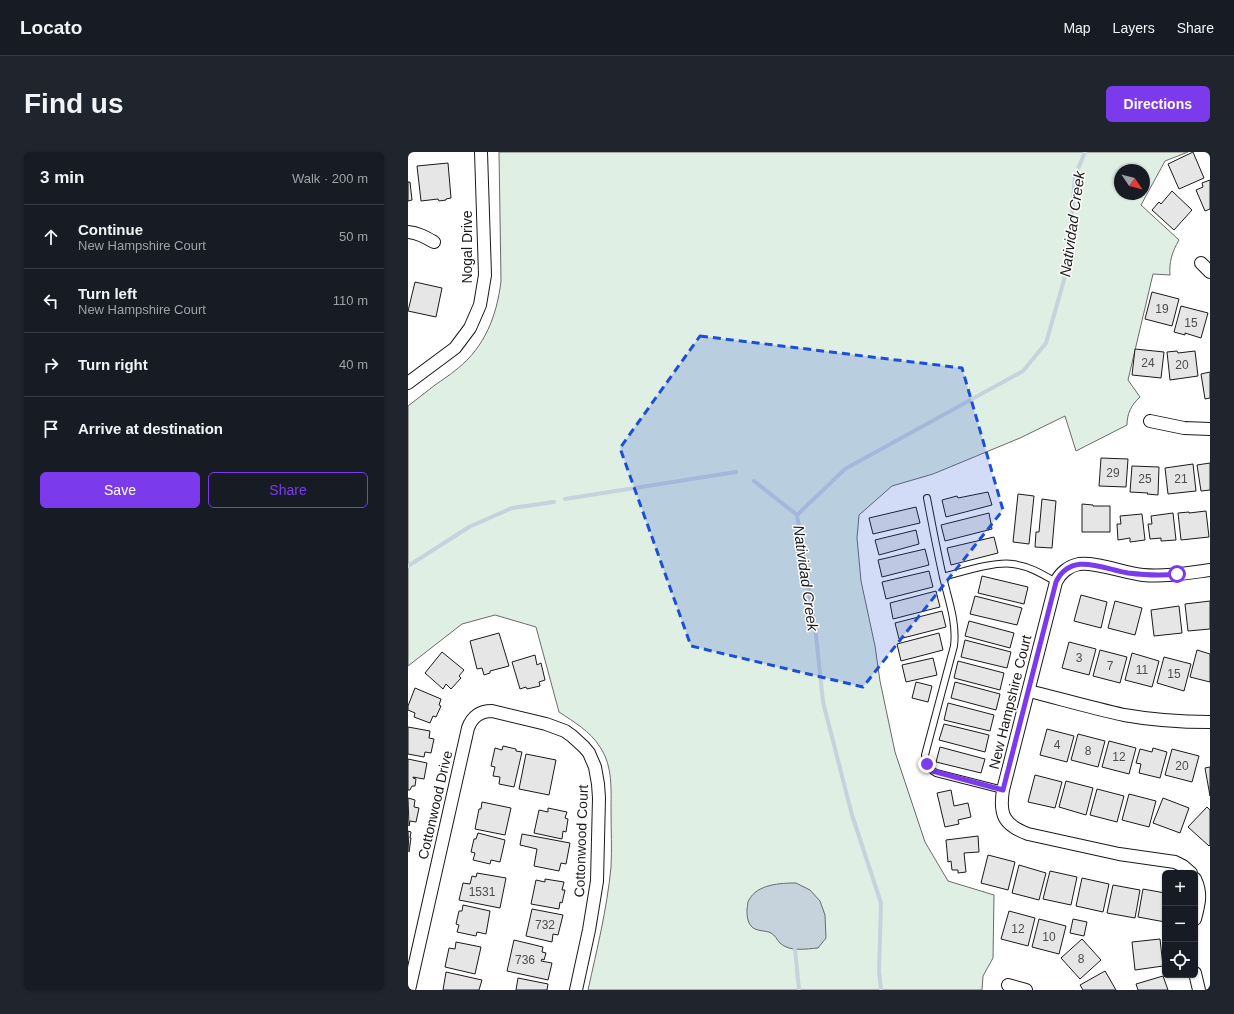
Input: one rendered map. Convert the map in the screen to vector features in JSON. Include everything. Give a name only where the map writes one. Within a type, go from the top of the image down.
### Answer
[{"type":"street","name":"Nogal Drive","points":[[408,383],[455,348],[470,328],[480,305],[485,275],[481,152]]},
{"type":"street","points":[[408,232],[420,235],[434,242]]},
{"type":"street","points":[[1201,263],[1210,272]]},
{"type":"street","points":[[1150,421],[1184,428],[1210,429]]},
{"type":"street","name":"New Hampshire Court","points":[[1188,870],[1175,862],[1119,854],[1028,834],[1017,830],[1006,820],[1002,813],[1001,799],[1058,577],[1066,569],[1072,566],[1084,564],[1091,564],[1144,575],[1158,576],[1210,570]]},
{"type":"street","points":[[1029,691],[1126,715],[1169,721],[1210,722]]},
{"type":"street","name":"Cottonwood Drive","points":[[409,990],[411,962],[468,728],[470,722],[478,714],[492,711]]},
{"type":"street","name":"Cottonwood Court","points":[[492,711],[546,724],[565,731],[584,747],[595,767],[599,798],[597,881],[589,930],[576,990]]},
{"type":"street","points":[[1198,886],[1200,895],[1198,905]]},
{"type":"street","points":[[1196,978],[1200,990]]},
{"type":"street","points":[[1008,985],[1026,990]]},
{"type":"lane","points":[[927,498],[954,624],[955,636],[954,646],[925,755],[925,760],[929,768],[936,772],[1003,790]]},
{"type":"lane","points":[[943,577],[992,565],[1013,564],[1038,572],[1056,582]]},
{"type":"highlighted area","points":[[700,336],[962,368],[1003,510],[863,687],[691,646],[620,448]]},
{"type":"green space","points":[[499,152],[1188,152],[1165,161],[1150,188],[1150,164],[1114,164],[1114,200],[1144,200],[1141,205],[1179,240],[1174,249],[1170,266],[1170,275],[1153,274],[1128,380],[1140,397],[1130,410],[1127,425],[1076,451],[1065,416],[1020,438],[933,474],[892,486],[859,515],[857,538],[861,581],[875,646],[880,681],[895,752],[925,842],[948,881],[994,895],[993,958],[983,976],[982,990],[588,990],[604,914],[611,867],[611,795],[609,770],[604,754],[596,741],[581,727],[559,712],[536,627],[495,615],[462,624],[408,666],[408,406],[454,371],[475,351],[488,330],[493,318],[501,281]]},
{"type":"shaded area","points":[[796,883],[810,890],[820,901],[825,915],[826,938],[818,948],[788,948],[780,943],[771,933],[753,928],[748,920],[748,902],[758,891],[777,884]]},
{"type":"building","points":[[1193,152],[1204,178],[1179,189],[1168,164]]},
{"type":"building","points":[[448,163],[451,198],[439,201],[438,199],[421,201],[417,166]]},
{"type":"building","points":[[1210,180],[1210,209],[1205,211],[1196,190],[1203,187],[1202,183]]},
{"type":"building","points":[[408,182],[410,182],[412,200],[408,201]]},
{"type":"building","points":[[1172,191],[1192,210],[1174,230],[1152,210],[1159,202],[1161,204]]},
{"type":"building","points":[[415,282],[442,288],[436,317],[408,311]]},
{"type":"building","points":[[1152,292],[1179,299],[1172,326],[1145,319]]},
{"type":"building","points":[[1181,306],[1208,313],[1201,338],[1185,333],[1185,335],[1174,332]]},
{"type":"building","points":[[1135,349],[1164,352],[1161,378],[1132,375]]},
{"type":"building","points":[[1177,351],[1178,353],[1195,351],[1198,376],[1170,380],[1167,352]]},
{"type":"building","points":[[1210,372],[1210,398],[1205,399],[1201,374]]},
{"type":"building","points":[[1101,458],[1128,459],[1126,487],[1099,486]]},
{"type":"building","points":[[1210,463],[1210,490],[1201,491],[1197,465]]},
{"type":"building","points":[[1193,464],[1196,491],[1168,494],[1165,468]]},
{"type":"building","points":[[1132,466],[1159,467],[1158,495],[1130,492]]},
{"type":"building","points":[[988,492],[992,505],[946,517],[942,500],[957,496],[958,498]]},
{"type":"building","points":[[1018,494],[1034,496],[1029,544],[1013,542]]},
{"type":"building","points":[[1042,499],[1056,501],[1052,548],[1035,547],[1036,532],[1039,532]]},
{"type":"building","points":[[1082,504],[1093,506],[1110,506],[1110,532],[1082,532]]},
{"type":"building","points":[[916,507],[920,523],[873,534],[869,518]]},
{"type":"building","points":[[1206,511],[1209,537],[1181,540],[1178,513]]},
{"type":"building","points":[[989,513],[992,529],[945,541],[941,525]]},
{"type":"building","points":[[1173,513],[1176,540],[1161,541],[1161,538],[1150,539],[1148,524],[1152,524],[1151,516]]},
{"type":"building","points":[[1142,514],[1145,540],[1130,542],[1130,538],[1118,540],[1117,524],[1121,524],[1120,516]]},
{"type":"building","points":[[916,530],[919,544],[879,555],[875,540]]},
{"type":"building","points":[[994,537],[998,553],[951,565],[947,548]]},
{"type":"building","points":[[925,549],[929,565],[882,577],[878,560]]},
{"type":"building","points":[[929,571],[933,587],[886,599],[882,582]]},
{"type":"building","points":[[982,576],[1028,587],[1024,604],[978,593]]},
{"type":"building","points":[[936,591],[940,607],[893,619],[890,603]]},
{"type":"building","points":[[1081,595],[1107,602],[1101,628],[1074,621]]},
{"type":"building","points":[[975,596],[1022,608],[1017,625],[970,614]]},
{"type":"building","points":[[1115,601],[1142,608],[1135,635],[1108,628]]},
{"type":"building","points":[[1210,601],[1210,629],[1188,631],[1185,604]]},
{"type":"building","points":[[1179,606],[1182,633],[1154,636],[1151,610]]},
{"type":"building","points":[[942,611],[946,627],[899,639],[895,623]]},
{"type":"building","points":[[969,621],[1014,633],[1010,648],[965,636]]},
{"type":"building","points":[[499,633],[509,666],[490,671],[490,673],[484,675],[482,668],[477,669],[470,641]]},
{"type":"building","points":[[939,633],[943,650],[901,661],[897,644]]},
{"type":"building","points":[[965,640],[1011,652],[1007,668],[961,657]]},
{"type":"building","points":[[1069,642],[1096,649],[1089,675],[1062,668]]},
{"type":"building","points":[[1100,650],[1127,657],[1120,683],[1093,676]]},
{"type":"building","points":[[1197,650],[1210,654],[1210,682],[1190,677]]},
{"type":"building","points":[[442,652],[464,670],[459,676],[461,678],[451,689],[446,684],[443,689],[425,673]]},
{"type":"building","points":[[1132,653],[1159,661],[1152,687],[1125,680]]},
{"type":"building","points":[[535,655],[537,665],[541,663],[545,680],[539,682],[540,686],[520,689],[512,662]]},
{"type":"building","points":[[1164,657],[1191,664],[1184,691],[1157,683]]},
{"type":"building","points":[[933,658],[937,675],[906,682],[902,665]]},
{"type":"building","points":[[958,661],[1004,673],[1000,690],[954,678]]},
{"type":"building","points":[[916,682],[932,686],[928,702],[912,698]]},
{"type":"building","points":[[955,682],[1000,694],[996,710],[951,698]]},
{"type":"building","points":[[415,688],[441,699],[439,705],[441,706],[436,717],[433,716],[430,723],[414,717],[415,713],[408,710],[408,706]]},
{"type":"building","points":[[948,703],[994,715],[990,731],[944,720]]},
{"type":"building","points":[[944,724],[989,735],[985,752],[939,740]]},
{"type":"building","points":[[408,727],[430,731],[429,738],[434,739],[431,753],[425,752],[424,757],[408,754]]},
{"type":"building","points":[[1047,729],[1074,736],[1067,762],[1040,755]]},
{"type":"building","points":[[1078,734],[1105,741],[1098,767],[1071,760]]},
{"type":"building","points":[[1109,741],[1136,748],[1129,774],[1102,767]]},
{"type":"building","points":[[503,746],[522,752],[514,787],[499,784],[500,777],[493,776],[495,767],[491,766],[495,748],[502,750]]},
{"type":"building","points":[[940,747],[985,759],[981,773],[936,762]]},
{"type":"building","points":[[1153,748],[1167,752],[1160,778],[1139,773],[1141,764],[1136,763],[1140,749],[1152,752]]},
{"type":"building","points":[[1172,749],[1199,756],[1192,782],[1165,775]]},
{"type":"building","points":[[526,754],[556,760],[549,795],[519,789]]},
{"type":"building","points":[[408,759],[427,763],[424,779],[413,777],[416,779],[415,786],[412,786],[410,790],[408,790]]},
{"type":"building","points":[[1210,767],[1210,796],[1205,768]]},
{"type":"building","points":[[1035,775],[1062,782],[1055,808],[1028,802]]},
{"type":"building","points":[[1066,781],[1093,788],[1086,815],[1059,807]]},
{"type":"building","points":[[1097,789],[1124,796],[1117,822],[1090,815]]},
{"type":"building","points":[[951,790],[954,806],[968,803],[971,817],[958,820],[959,824],[945,827],[937,793]]},
{"type":"building","points":[[1129,794],[1156,801],[1149,827],[1122,820]]},
{"type":"building","points":[[408,798],[415,800],[414,807],[419,808],[416,822],[410,821],[409,826]]},
{"type":"building","points":[[1163,798],[1189,808],[1180,833],[1153,823]]},
{"type":"building","points":[[482,802],[511,808],[505,835],[475,829]]},
{"type":"building","points":[[1207,807],[1210,810],[1209,846],[1188,827]]},
{"type":"building","points":[[548,808],[567,812],[565,818],[568,819],[566,832],[563,831],[562,839],[534,833],[539,810],[548,812]]},
{"type":"building","points":[[408,831],[411,832],[409,852]]},
{"type":"building","points":[[478,833],[505,840],[500,862],[491,860],[490,864],[473,860],[475,853],[471,852],[474,839],[476,839]]},
{"type":"building","points":[[522,834],[570,843],[566,864],[561,863],[559,871],[534,866],[537,849],[520,845]]},
{"type":"building","points":[[978,836],[979,852],[964,853],[966,872],[958,873],[958,870],[952,870],[951,861],[948,862],[946,840]]},
{"type":"building","points":[[988,855],[1015,862],[1008,890],[981,883]]},
{"type":"building","points":[[1019,865],[1046,873],[1039,900],[1012,893]]},
{"type":"building","points":[[1050,871],[1077,877],[1071,905],[1043,899]]},
{"type":"building","points":[[477,873],[506,878],[500,908],[459,900],[463,883],[470,884],[472,876],[476,877]]},
{"type":"building","points":[[1082,878],[1109,884],[1103,912],[1076,906]]},
{"type":"building","points":[[545,879],[564,882],[562,890],[565,890],[559,909],[531,904],[536,880],[545,882]]},
{"type":"building","points":[[1113,885],[1140,890],[1135,918],[1107,913]]},
{"type":"building","points":[[1143,889],[1162,892],[1162,921],[1138,917]]},
{"type":"building","points":[[463,905],[490,911],[486,934],[477,932],[476,936],[457,932],[459,925],[456,924],[459,911],[462,911]]},
{"type":"building","points":[[532,909],[563,915],[558,935],[553,934],[552,942],[526,936]]},
{"type":"building","points":[[1009,911],[1035,918],[1028,946],[1001,939]]},
{"type":"building","points":[[1039,919],[1066,926],[1059,954],[1032,947]]},
{"type":"building","points":[[1073,919],[1087,922],[1084,936],[1070,933]]},
{"type":"building","points":[[1082,939],[1101,960],[1080,979],[1061,958]]},
{"type":"building","points":[[1160,939],[1162,966],[1135,970],[1132,942]]},
{"type":"building","points":[[514,940],[543,947],[542,952],[546,953],[544,960],[542,959],[541,961],[552,963],[548,980],[507,971]]},
{"type":"building","points":[[456,942],[481,947],[475,974],[445,967],[449,948],[455,949]]},
{"type":"building","points":[[1105,971],[1116,990],[1083,990],[1080,985]]},
{"type":"building","points":[[446,972],[482,980],[479,990],[443,990]]},
{"type":"building","points":[[1162,976],[1168,990],[1138,990],[1136,984]]},
{"type":"building","points":[[518,978],[548,984],[547,990],[516,990]]},
{"type":"waterway","name":"Natividad Creek","points":[[797,515],[845,469],[1023,371],[1046,343],[1068,266],[1075,176],[1085,152]]},
{"type":"waterway","points":[[565,499],[736,472]]},
{"type":"waterway","points":[[754,481],[797,515]]},
{"type":"waterway","points":[[408,566],[469,527],[512,508],[554,502]]},
{"type":"waterway","name":"Natividad Creek","points":[[797,515],[816,635],[823,702],[852,815],[881,903],[879,972],[881,990]]},
{"type":"waterway","points":[[795,949],[799,990]]},
{"type":"route","points":[[927,764],[932,771],[1003,790],[1056,582],[1058,577],[1066,569],[1078,564],[1091,564],[1144,575],[1158,576],[1177,574]]}]
